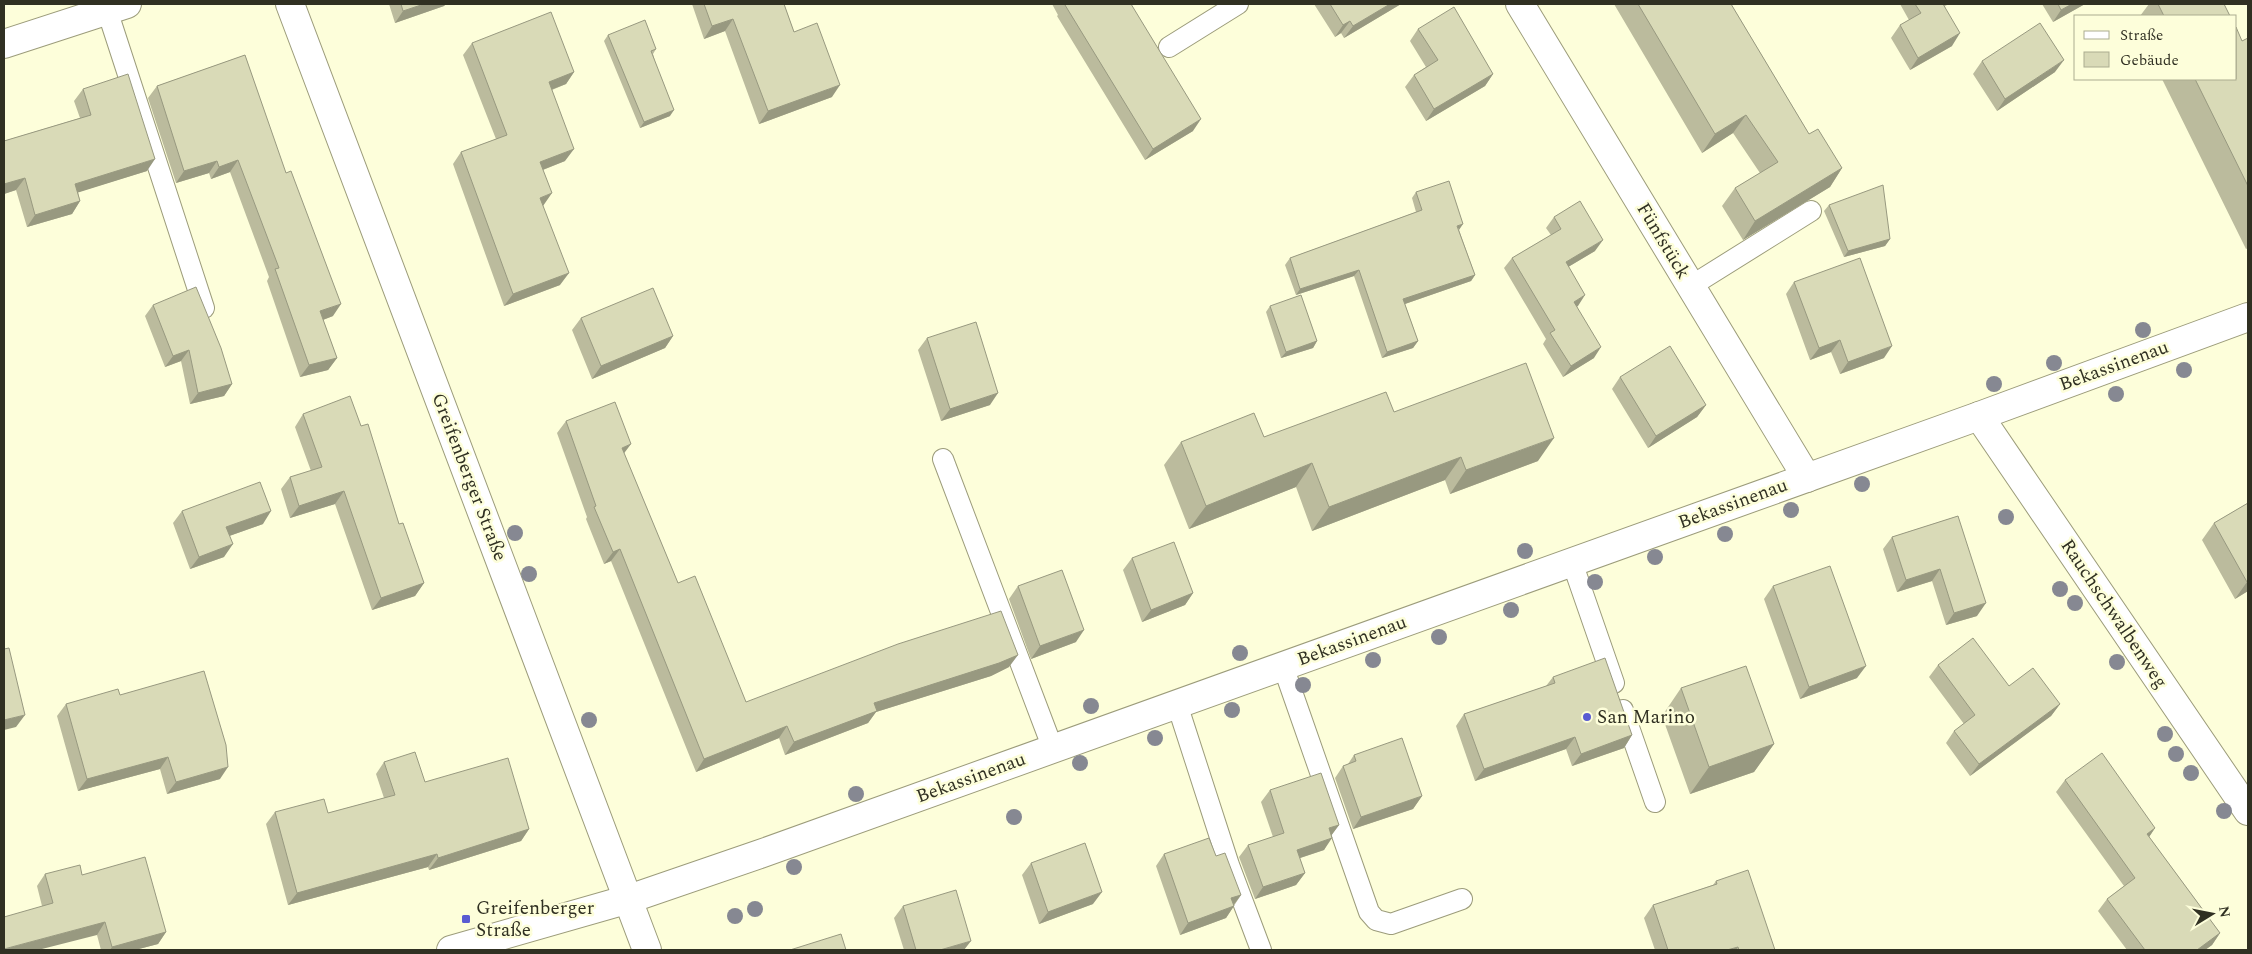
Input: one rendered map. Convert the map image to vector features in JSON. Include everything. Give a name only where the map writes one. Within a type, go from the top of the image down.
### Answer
[{"type":"street","name":"Greifenberger Straße","points":[[290,4],[647,950]]},
{"type":"street","name":"Fünfstück","points":[[1520,4],[1807,478]]},
{"type":"street","points":[[4,44],[117,7]]},
{"type":"street","name":"Bekassinenau","points":[[451,950],[629,900],[1807,478],[2248,317]]},
{"type":"street","name":"Rauchschwalbenweg","points":[[1979,416],[2248,812]]},
{"type":"lane","points":[[1169,47],[1238,4]]},
{"type":"lane","points":[[117,7],[204,308]]},
{"type":"lane","points":[[1691,286],[1811,211]]},
{"type":"lane","points":[[944,459],[1053,749]]},
{"type":"lane","points":[[1572,562],[1655,802]]},
{"type":"lane","points":[[1283,666],[1369,912],[1376,920],[1391,924],[1462,899]]},
{"type":"lane","points":[[1177,704],[1230,865],[1261,950]]},
{"type":"building","points":[[401,4],[424,4],[403,11]]},
{"type":"building","points":[[704,4],[784,4],[794,32],[817,23],[840,85],[768,111],[733,19],[712,26]]},
{"type":"building","points":[[1131,4],[1201,119],[1153,149],[1065,5]]},
{"type":"building","points":[[1330,4],[1390,4],[1353,26],[1350,21],[1343,25]]},
{"type":"building","points":[[1638,4],[1731,4],[1809,134],[1818,129],[1842,168],[1755,221],[1735,188],[1778,162],[1746,115],[1715,134]]},
{"type":"building","points":[[1915,4],[1943,4],[1960,33],[1918,58],[1900,25],[1921,13]]},
{"type":"building","points":[[2058,4],[2072,4],[2061,10]]},
{"type":"building","points":[[2158,4],[2224,4],[2230,15],[2164,15]]},
{"type":"building","points":[[1454,7],[1493,74],[1434,109],[1414,75],[1438,60],[1418,29]]},
{"type":"building","points":[[551,12],[574,72],[549,82],[574,149],[540,162],[552,193],[540,198],[569,273],[513,294],[461,152],[507,135],[472,43]]},
{"type":"building","points":[[645,20],[656,49],[651,51],[674,110],[644,122],[608,35]]},
{"type":"building","points":[[2040,23],[2064,60],[2005,99],[1982,61]]},
{"type":"building","points":[[2237,29],[2242,41],[2248,38],[2248,186],[2195,80],[2237,80]]},
{"type":"building","points":[[245,55],[286,173],[291,171],[341,304],[320,311],[337,358],[309,365],[275,269],[279,268],[238,160],[219,167],[217,161],[184,171],[157,86]]},
{"type":"building","points":[[128,74],[155,159],[75,184],[80,201],[35,215],[25,178],[4,184],[4,141],[91,115],[83,89]]},
{"type":"building","points":[[1449,181],[1463,224],[1457,226],[1475,275],[1403,299],[1418,341],[1387,352],[1359,270],[1300,289],[1290,258],[1422,210],[1416,192]]},
{"type":"building","points":[[1883,185],[1890,239],[1848,251],[1829,205]]},
{"type":"building","points":[[1580,201],[1603,240],[1566,262],[1585,295],[1574,302],[1601,347],[1571,366],[1550,333],[1555,330],[1512,258],[1561,229],[1554,217]]},
{"type":"building","points":[[1860,258],[1892,346],[1848,362],[1840,340],[1819,348],[1794,282]]},
{"type":"building","points":[[196,287],[221,348],[232,384],[198,393],[189,350],[173,356],[153,305]]},
{"type":"building","points":[[653,288],[673,336],[601,366],[581,318]]},
{"type":"building","points":[[1301,295],[1317,341],[1286,352],[1270,306]]},
{"type":"building","points":[[976,322],[998,393],[950,409],[927,338]]},
{"type":"building","points":[[1670,346],[1706,405],[1656,436],[1620,377]]},
{"type":"building","points":[[1526,363],[1554,438],[1466,470],[1461,457],[1329,507],[1312,463],[1206,506],[1181,442],[1254,413],[1264,437],[1386,392],[1394,412]]},
{"type":"building","points":[[350,396],[361,426],[368,424],[399,524],[403,523],[424,583],[381,598],[344,491],[299,506],[290,477],[322,467],[303,414]]},
{"type":"building","points":[[615,402],[631,444],[622,448],[678,583],[695,576],[746,702],[898,644],[1001,611],[1018,655],[999,663],[874,703],[877,711],[794,742],[787,726],[704,759],[620,549],[613,552],[594,507],[596,506],[566,421]]},
{"type":"building","points":[[260,482],[271,511],[226,527],[233,544],[199,557],[182,511]]},
{"type":"building","points":[[2248,503],[2248,581],[2247,582],[2214,523]]},
{"type":"building","points":[[1958,516],[1986,603],[1954,613],[1940,569],[1906,580],[1892,537]]},
{"type":"building","points":[[1174,542],[1193,593],[1151,610],[1132,558]]},
{"type":"building","points":[[1830,566],[1866,666],[1809,687],[1773,586]]},
{"type":"building","points":[[1062,570],[1084,630],[1040,646],[1018,586]]},
{"type":"building","points":[[1973,638],[2009,686],[2033,668],[2060,704],[1979,764],[1954,731],[1975,715],[1938,665]]},
{"type":"building","points":[[9,648],[25,715],[4,720],[4,649]]},
{"type":"building","points":[[1605,658],[1632,735],[1581,754],[1575,737],[1484,769],[1464,714],[1555,683],[1553,677]]},
{"type":"building","points":[[1746,666],[1774,744],[1709,767],[1681,688]]},
{"type":"building","points":[[204,671],[226,745],[228,767],[176,782],[168,757],[87,779],[66,704],[118,689],[120,695]]},
{"type":"building","points":[[1402,738],[1422,796],[1361,817],[1343,766],[1356,761],[1354,755]]},
{"type":"building","points":[[415,752],[425,782],[508,758],[529,829],[438,858],[437,854],[297,893],[275,812],[324,799],[328,813],[395,795],[384,762]]},
{"type":"building","points":[[2102,753],[2155,828],[2147,834],[2220,933],[2197,950],[2145,950],[2107,899],[2135,878],[2065,780]]},
{"type":"building","points":[[1321,773],[1339,825],[1329,828],[1332,838],[1297,850],[1305,873],[1263,887],[1248,845],[1284,833],[1270,790]]},
{"type":"building","points":[[1209,838],[1216,856],[1225,853],[1241,895],[1231,898],[1234,906],[1188,923],[1164,854]]},
{"type":"building","points":[[1085,843],[1102,892],[1048,912],[1031,863]]},
{"type":"building","points":[[145,857],[166,932],[112,947],[105,922],[4,949],[4,917],[53,903],[45,874],[80,865],[82,875]]},
{"type":"building","points":[[1748,870],[1775,950],[1739,950],[1738,947],[1727,950],[1668,950],[1653,905],[1717,884],[1716,881]]},
{"type":"building","points":[[956,890],[971,941],[940,950],[916,950],[903,906]]},
{"type":"building","points":[[841,934],[846,950],[790,950]]},
{"type":"place","name":"San Marino","points":[[1587,717]]},
{"type":"place","name":"Greifenberger Straße","points":[[466,919]]}]
